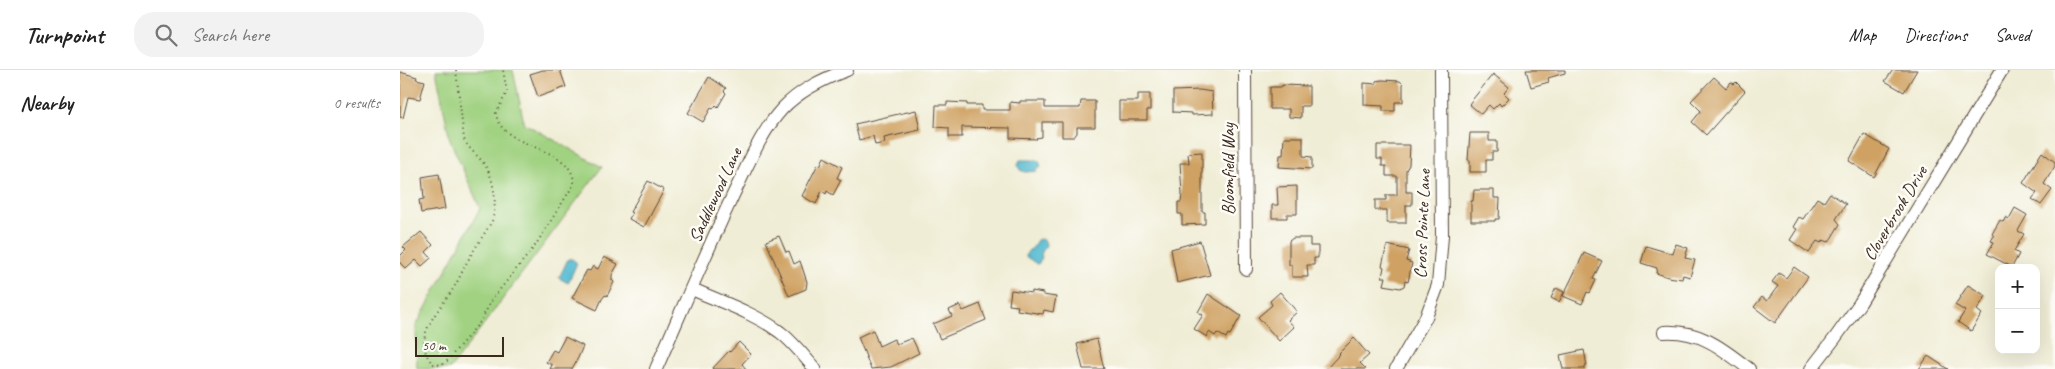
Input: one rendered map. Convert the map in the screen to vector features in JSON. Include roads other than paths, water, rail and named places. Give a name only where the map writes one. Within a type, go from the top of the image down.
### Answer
[{"type":"street","name":"Saddlewood Lane","points":[[656,369],[748,163],[774,118],[786,104],[802,92],[818,82],[847,70]]},
{"type":"street","name":"Bloomfield Way","points":[[1245,70],[1246,269]]},
{"type":"street","name":"Cross Pointe Lane","points":[[1396,369],[1426,317],[1438,285],[1442,236],[1441,70]]},
{"type":"street","name":"Cloverbrook Drive","points":[[1811,369],[1836,338],[1860,303],[2002,70]]},
{"type":"street","points":[[692,288],[751,315],[776,329],[792,343],[815,369]]},
{"type":"street","points":[[1664,332],[1684,332],[1700,337],[1721,348],[1749,369]]},
{"type":"water","points":[[1020,160],[1038,160],[1041,166],[1037,171],[1025,172],[1020,170],[1018,165]]},
{"type":"water","points":[[1037,240],[1045,241],[1046,245],[1041,254],[1042,257],[1037,264],[1025,256]]},
{"type":"water","points":[[568,259],[572,259],[577,263],[568,283],[559,278]]}]
